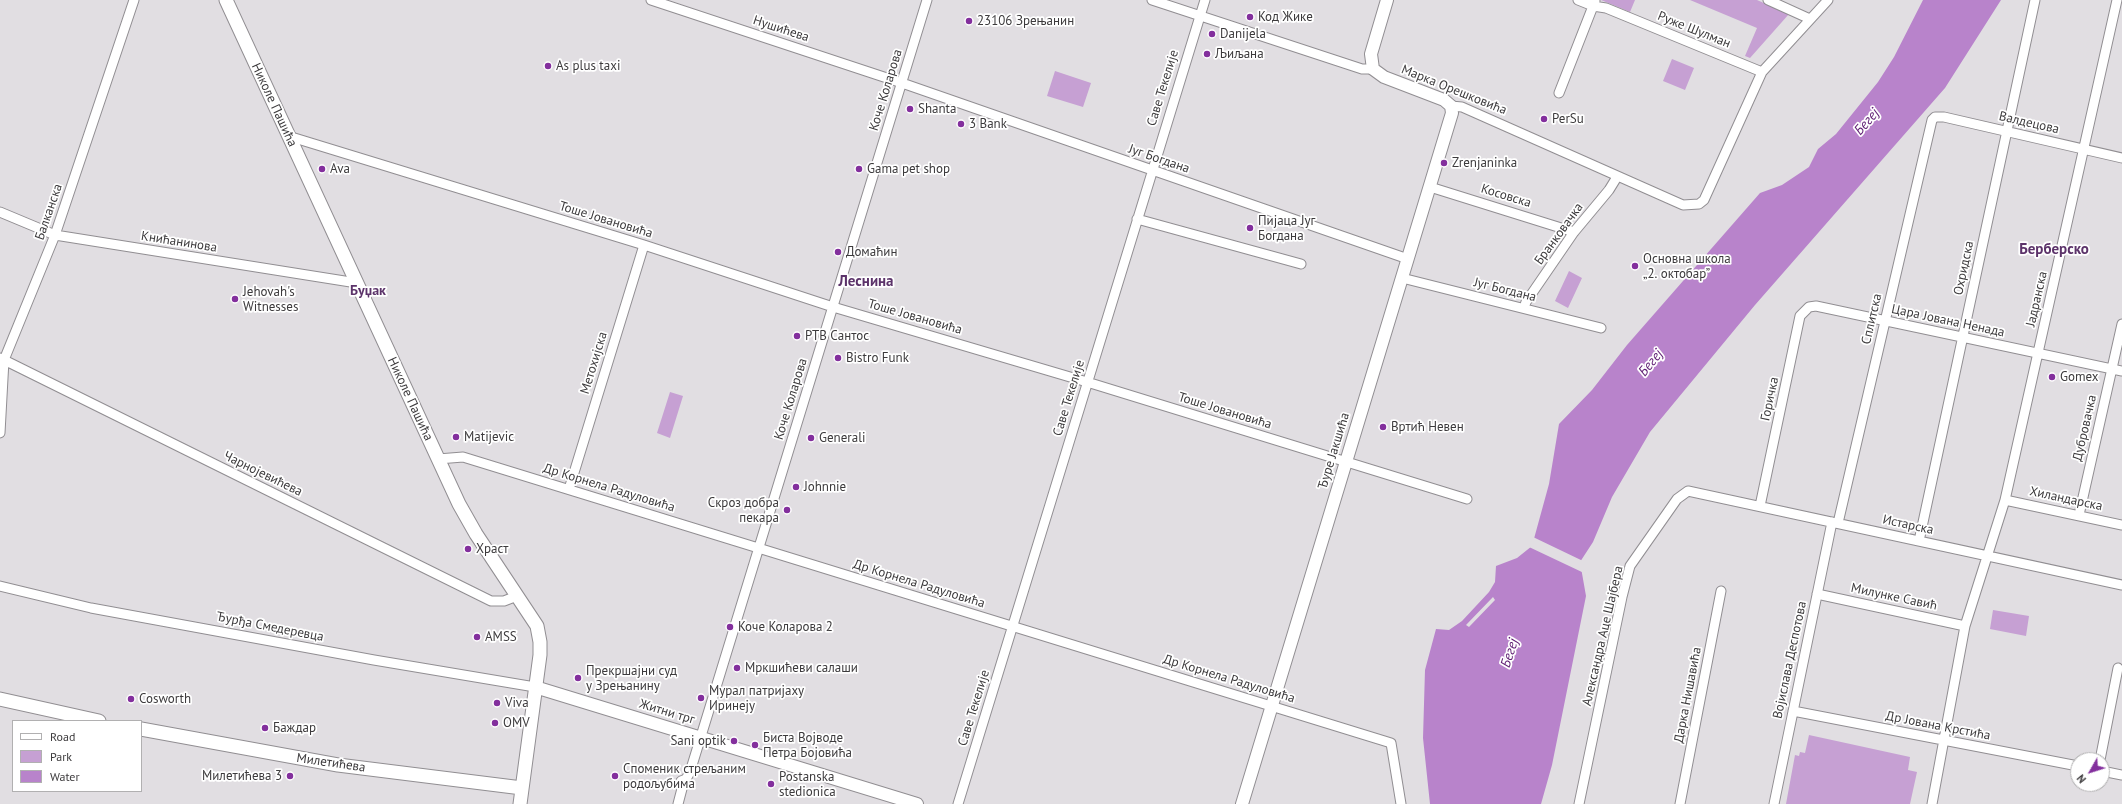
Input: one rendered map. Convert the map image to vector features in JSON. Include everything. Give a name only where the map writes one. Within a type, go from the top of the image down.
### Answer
[{"type":"main road","name":"Николе Пашића","points":[[226,0],[459,504],[476,534],[537,626],[540,655],[520,804]]},
{"type":"main road","points":[[0,700],[94,720]]},
{"type":"main road","name":"Милетићева","points":[[142,730],[338,764],[522,788]]},
{"type":"street","name":"Балканска","points":[[0,433],[2,359],[55,235],[134,0]]},
{"type":"street","name":"Нушићева","points":[[651,0],[673,4],[902,83]]},
{"type":"street","name":"Коче Коларова","points":[[700,737],[927,0]]},
{"type":"street","points":[[1152,0],[1200,16]]},
{"type":"street","name":"Саве Текелије","points":[[958,804],[1204,0]]},
{"type":"street","points":[[1373,69],[1371,54],[1387,0]]},
{"type":"street","name":"Руже Шулман","points":[[1578,0],[1594,3],[1762,72]]},
{"type":"street","points":[[1768,0],[1810,19]]},
{"type":"street","points":[[1762,72],[1828,0]]},
{"type":"street","name":"Охридска","points":[[1919,541],[2035,0]]},
{"type":"street","name":"Јадранска","points":[[1932,804],[1965,626],[2005,500],[2117,0]]},
{"type":"street","points":[[1559,93],[1594,3]]},
{"type":"street","name":"Марка Орешковића","points":[[1200,16],[1362,68],[1373,69],[1384,77],[1444,100],[1451,106],[1462,107],[1617,177],[1683,205],[1692,206],[1704,200],[1762,72]]},
{"type":"street","name":"Југ Богдана","points":[[902,83],[1408,259]]},
{"type":"street","name":"Ђуре Јакшића","points":[[1242,804],[1430,187],[1452,113],[1451,106]]},
{"type":"street","name":"Валдецова","points":[[1932,120],[1935,117],[1944,117],[2122,158]]},
{"type":"street","name":"Сплитска","points":[[1835,523],[1932,120]]},
{"type":"street","name":"Тоше Јовановића","points":[[288,136],[644,245],[833,307],[1087,382],[1467,499]]},
{"type":"street","name":"Бранковачка","points":[[1524,308],[1526,302],[1574,232],[1609,190],[1617,177]]},
{"type":"street","name":"Косовска","points":[[1430,187],[1574,232]]},
{"type":"street","name":"Книћанинова","points":[[0,212],[55,235],[357,283]]},
{"type":"street","points":[[1137,219],[1301,264]]},
{"type":"street","name":"Метохијска","points":[[569,489],[644,245]]},
{"type":"street","name":"Југ Богдана","points":[[1402,278],[1601,328]]},
{"type":"street","name":"Цара Јована Ненада","points":[[1816,306],[2122,371]]},
{"type":"street","name":"Горичка","points":[[1760,506],[1800,316],[1809,307],[1816,306]]},
{"type":"street","name":"Дубровачка","points":[[2079,515],[2122,324]]},
{"type":"street","name":"Чарнојевићева","points":[[2,359],[491,601],[504,601],[517,596]]},
{"type":"street","name":"Др Корнела Радуловића","points":[[438,459],[463,456],[1391,743],[1401,804]]},
{"type":"street","name":"Истарска","points":[[1688,491],[2122,585]]},
{"type":"street","name":"Александра Аце Шајбера","points":[[1579,804],[1622,597],[1630,566],[1677,499],[1688,491]]},
{"type":"street","name":"Хиландарска","points":[[2005,500],[2122,525]]},
{"type":"street","name":"Војислава Деспотова","points":[[1774,804],[1817,594],[1835,523]]},
{"type":"street","name":"Ђурђа Смедеревца","points":[[0,586],[91,608],[535,687]]},
{"type":"street","name":"Дарка Нишавића","points":[[1680,804],[1721,591]]},
{"type":"street","name":"Милунке Савић","points":[[1817,594],[1965,626]]},
{"type":"street","points":[[2102,752],[2118,668]]},
{"type":"street","name":"Житни трг","points":[[535,687],[700,737],[690,772],[683,781],[678,804]]},
{"type":"street","name":"Др Јована Крстића","points":[[1793,711],[2070,764]]},
{"type":"street","points":[[700,737],[917,804]]},
{"type":"street","points":[[2110,773],[2122,775]]},
{"type":"green space","points":[[1601,0],[1635,0],[1630,12]]},
{"type":"green space","points":[[1690,0],[1757,0],[1789,14],[1750,58],[1745,56],[1757,28]]},
{"type":"green space","points":[[1672,59],[1694,68],[1685,90],[1663,81]]},
{"type":"green space","points":[[1055,71],[1091,83],[1083,107],[1047,96]]},
{"type":"green space","points":[[1569,271],[1582,278],[1568,308],[1555,301]]},
{"type":"green space","points":[[670,392],[683,396],[670,438],[657,433]]},
{"type":"green space","points":[[1993,610],[2029,616],[2026,636],[1990,629]]},
{"type":"green space","points":[[1809,735],[1910,757],[1908,770],[1917,772],[1910,804],[1786,804],[1795,755],[1799,756],[1800,752],[1805,753]]},
{"type":"water","name":"Бегеј","points":[[1923,0],[2001,0],[1945,88],[1755,305],[1650,432],[1612,497],[1593,542],[1580,562],[1586,596],[1552,765],[1541,804],[1430,804],[1423,738],[1425,670],[1436,629],[1449,630],[1462,621],[1489,592],[1495,582],[1496,566],[1517,558],[1532,546],[1549,484],[1559,424],[1592,390],[1627,345],[1760,193],[1782,185],[1809,167],[1818,149],[1836,134],[1878,82],[1894,57]]},
{"type":"pier","points":[[1533,537],[1583,561],[1584,573],[1529,547]]},
{"type":"pier","points":[[1493,597],[1495,600],[1469,627],[1466,625]]},
{"type":"place","name":"Код Жике","points":[[1250,17]]},
{"type":"place","name":"23106 Зрењанин","points":[[969,21]]},
{"type":"place","name":"Danijela","points":[[1212,34]]},
{"type":"place","name":"Љиљана","points":[[1207,54]]},
{"type":"place","name":"As plus taxi","points":[[548,66]]},
{"type":"place","name":"Shanta","points":[[910,109]]},
{"type":"place","name":"PerSu","points":[[1544,119]]},
{"type":"place","name":"3 Bank","points":[[961,124]]},
{"type":"place","name":"Zrenjaninka","points":[[1444,163]]},
{"type":"place","name":"Ava","points":[[322,169]]},
{"type":"place","name":"Gama pet shop","points":[[859,169]]},
{"type":"place","name":"Пијаца Југ Богдана","points":[[1250,228]]},
{"type":"place","name":"Домаћин","points":[[838,252]]},
{"type":"place","name":"Основна школа „2. октобар”","points":[[1635,266]]},
{"type":"place","name":"Jehovah's Witnesses","points":[[235,299]]},
{"type":"place","name":"РТВ Сантос","points":[[797,336]]},
{"type":"place","name":"Bistro Funk","points":[[838,358]]},
{"type":"place","name":"Gomex","points":[[2052,377]]},
{"type":"place","name":"Вртић Невен","points":[[1383,427]]},
{"type":"place","name":"Matijevic","points":[[456,437]]},
{"type":"place","name":"Generali","points":[[811,438]]},
{"type":"place","name":"Johnnie","points":[[796,487]]},
{"type":"place","name":"Скроз добра пекара","points":[[787,510]]},
{"type":"place","name":"Храст","points":[[468,549]]},
{"type":"place","name":"Коче Коларова 2","points":[[730,627]]},
{"type":"place","name":"AMSS","points":[[477,637]]},
{"type":"place","name":"Мркшићеви салаши","points":[[737,668]]},
{"type":"place","name":"Прекршајни суд у Зрењанину","points":[[578,678]]},
{"type":"place","name":"Мурал патријаху Иринеју","points":[[701,698]]},
{"type":"place","name":"Cosworth","points":[[131,699]]},
{"type":"place","name":"Viva","points":[[497,703]]},
{"type":"place","name":"OMV","points":[[495,723]]},
{"type":"place","name":"Баждар","points":[[265,728]]},
{"type":"place","name":"Sani optik","points":[[734,741]]},
{"type":"place","name":"Биста Војводе Петра Бојовића","points":[[755,745]]},
{"type":"place","name":"Милетићева 3","points":[[290,776]]},
{"type":"place","name":"Споменик стрељаним родољубима","points":[[615,776]]},
{"type":"place","name":"Postanska stedionica","points":[[771,784]]},
{"type":"district","name":"Берберско","points":[[2054,250]]},
{"type":"district","name":"Леснина","points":[[866,282]]},
{"type":"district","name":"Буџак","points":[[368,291]]}]
